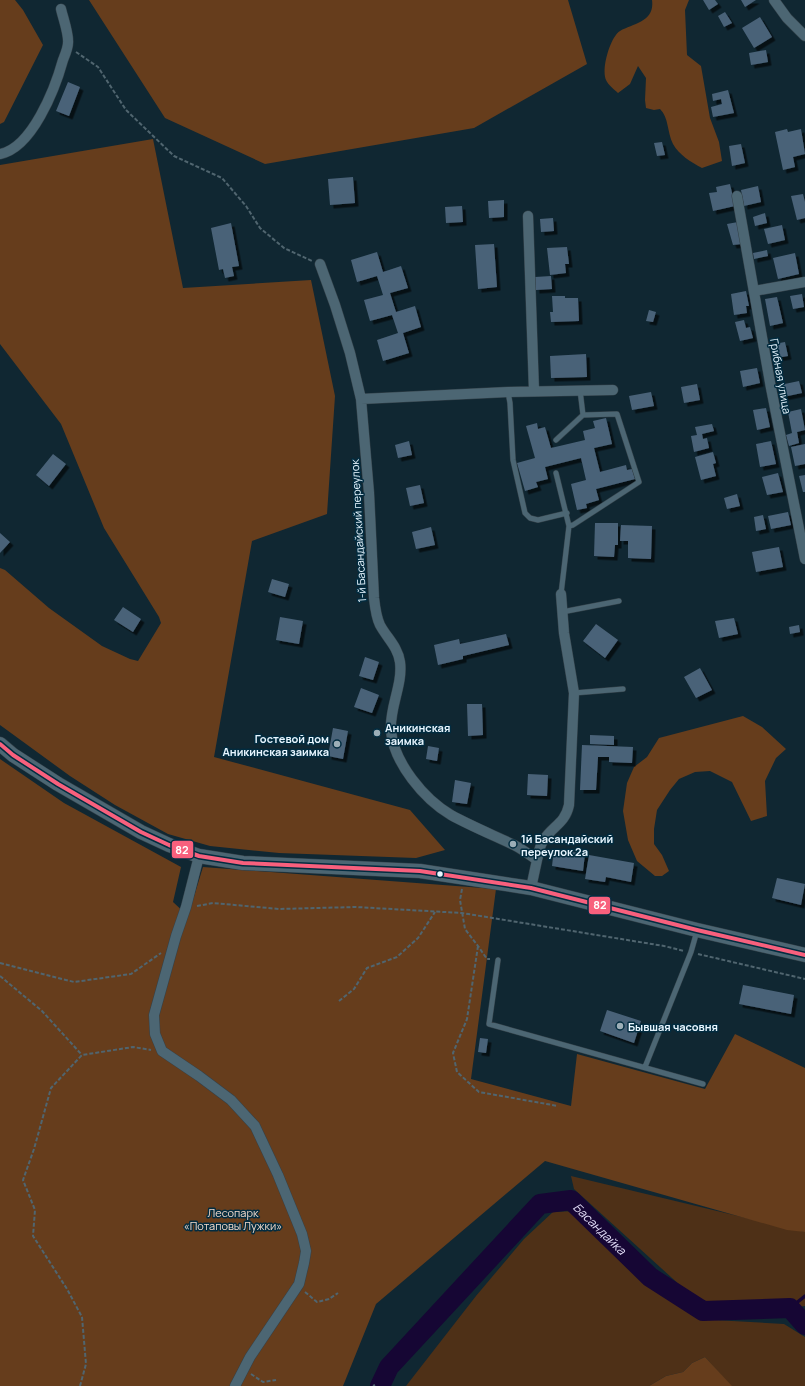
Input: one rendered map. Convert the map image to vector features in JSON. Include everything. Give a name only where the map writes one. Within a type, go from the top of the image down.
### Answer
[{"type":"street","points":[[774,0],[787,18],[805,36]]},
{"type":"street","points":[[0,154],[7,153],[24,140],[42,114],[58,79],[68,42],[61,9]]},
{"type":"street","name":"Грибная улица","points":[[737,196],[771,388],[805,559]]},
{"type":"street","points":[[528,216],[534,391]]},
{"type":"street","name":"1-й Басандайский переулок","points":[[320,264],[348,346],[361,399],[369,493],[376,614],[380,625],[396,648],[400,660],[401,673],[391,719],[393,744],[399,759],[414,782],[433,801],[450,814],[516,846],[537,860]]},
{"type":"street","points":[[754,291],[805,282]]},
{"type":"street","points":[[361,399],[534,391],[613,390]]},
{"type":"street","points":[[794,505],[805,503]]},
{"type":"street","points":[[531,888],[543,841],[568,814],[570,805],[574,693],[562,612],[561,594]]},
{"type":"street","points":[[0,744],[13,755],[58,784],[141,832],[199,856],[243,863],[420,871],[531,888],[697,930],[805,955]]},
{"type":"street","points":[[199,856],[186,907],[154,1015],[155,1034],[162,1051],[231,1100],[255,1126],[278,1175],[302,1234],[306,1251],[298,1284],[244,1368],[235,1386]]},
{"type":"lane","points":[[580,390],[583,415]]},
{"type":"lane","points":[[508,392],[513,460],[525,513],[530,518],[538,520],[567,513]]},
{"type":"lane","points":[[556,440],[583,415],[617,414],[639,482],[573,525],[569,526]]},
{"type":"lane","points":[[556,472],[569,526],[561,594]]},
{"type":"lane","points":[[562,612],[619,601]]},
{"type":"lane","points":[[574,693],[623,689]]},
{"type":"lane","points":[[645,1067],[691,952],[697,930]]},
{"type":"lane","points":[[498,960],[489,1024],[703,1084]]},
{"type":"path","points":[[68,42],[77,53],[98,67],[126,110],[174,156],[222,178],[246,206],[260,228],[284,248],[301,257],[320,264]]},
{"type":"path","points":[[465,878],[460,900],[465,929],[487,959],[498,960]]},
{"type":"path","points":[[186,907],[213,903],[279,909],[356,907],[462,913],[664,946],[805,979]]},
{"type":"path","points":[[339,1001],[354,989],[367,968],[397,956],[418,938],[435,912]]},
{"type":"path","points":[[0,963],[74,982],[132,974],[174,944]]},
{"type":"path","points":[[478,946],[467,1019],[453,1053],[457,1072],[479,1092],[558,1106]]},
{"type":"path","points":[[0,976],[42,1011],[82,1055]]},
{"type":"path","points":[[80,1386],[86,1364],[82,1317],[67,1289],[33,1236],[35,1210],[23,1180],[34,1149],[51,1088],[82,1055],[133,1047],[162,1051]]},
{"type":"path","points":[[298,1284],[317,1302],[329,1299],[338,1293]]},
{"type":"path","points":[[244,1368],[263,1382],[276,1380]]},
{"type":"shaded area","points":[[571,1176],[805,1232],[805,1306],[790,1308],[704,1307],[574,1189]]},
{"type":"shaded area","points":[[576,1211],[640,1280],[687,1309],[714,1320],[784,1324],[805,1337],[805,1386],[731,1386],[705,1357],[692,1363],[683,1372],[666,1376],[649,1386],[406,1386],[476,1296],[524,1239],[553,1212]]},
{"type":"green space","points":[[0,0],[15,0],[23,10],[43,45],[4,122],[0,124]]},
{"type":"green space","points":[[89,0],[568,0],[587,64],[474,128],[265,164],[165,118]]},
{"type":"green space","points":[[652,0],[689,0],[685,10],[687,55],[701,66],[710,118],[719,142],[722,161],[702,168],[679,152],[673,144],[665,117],[660,109],[654,110],[646,108],[646,78],[638,66],[630,84],[618,93],[606,80],[605,69],[607,54],[616,34],[647,17],[652,7]]},
{"type":"green space","points":[[153,139],[183,288],[311,280],[335,396],[327,514],[252,541],[214,757],[410,810],[445,850],[416,858],[279,853],[210,846],[168,834],[115,805],[70,776],[0,725],[0,568],[5,570],[49,608],[102,646],[130,659],[138,661],[161,623],[159,617],[104,528],[61,424],[0,344],[0,165]]},
{"type":"green space","points":[[743,716],[762,727],[786,749],[776,758],[765,781],[767,816],[751,821],[732,782],[710,771],[695,772],[679,779],[657,810],[654,829],[654,844],[662,855],[669,871],[662,876],[655,876],[637,861],[628,840],[623,811],[627,783],[634,767],[647,757],[659,738]]},
{"type":"green space","name":"Лесопарк «Потаповы Лужки»","points":[[0,759],[64,803],[181,867],[173,902],[188,916],[203,867],[496,889],[471,1079],[571,1106],[577,1054],[705,1089],[735,1034],[805,1068],[805,1232],[787,1230],[545,1161],[376,1304],[343,1386],[0,1386]]},
{"type":"green space","points":[[705,1357],[732,1386],[649,1386],[666,1376],[683,1372],[692,1363]]},
{"type":"building","points":[[703,0],[715,0],[718,4],[709,10]]},
{"type":"building","points":[[741,0],[756,0],[745,7]]},
{"type":"building","points":[[725,12],[732,23],[724,27],[718,16]]},
{"type":"building","points":[[760,17],[772,37],[754,48],[742,28]]},
{"type":"building","points":[[766,50],[768,62],[751,65],[749,53]]},
{"type":"building","points":[[68,82],[80,87],[69,116],[56,111]]},
{"type":"building","points":[[728,90],[734,113],[713,117],[711,107],[722,104],[721,99],[713,101],[712,94]]},
{"type":"building","points":[[787,129],[788,132],[801,129],[805,154],[793,157],[795,167],[783,170],[775,132]]},
{"type":"building","points":[[662,142],[665,155],[657,156],[654,143]]},
{"type":"building","points":[[741,144],[745,163],[732,166],[729,146]]},
{"type":"building","points":[[353,177],[355,203],[330,205],[328,179]]},
{"type":"building","points":[[730,184],[735,206],[713,211],[709,193],[717,192],[716,187]]},
{"type":"building","points":[[758,186],[761,202],[744,206],[741,190]]},
{"type":"building","points":[[803,194],[805,202],[805,218],[797,220],[791,196]]},
{"type":"building","points":[[504,200],[504,217],[489,218],[488,201]]},
{"type":"building","points":[[462,206],[463,222],[446,223],[445,207]]},
{"type":"building","points":[[765,213],[767,223],[755,226],[753,217]]},
{"type":"building","points":[[553,218],[554,231],[541,232],[540,219]]},
{"type":"building","points":[[738,222],[742,244],[733,245],[727,224]]},
{"type":"building","points":[[231,223],[239,266],[232,267],[234,276],[225,278],[223,269],[219,270],[211,228]]},
{"type":"building","points":[[782,225],[785,240],[768,244],[764,229]]},
{"type":"building","points":[[494,244],[497,287],[478,289],[475,245]]},
{"type":"building","points":[[567,247],[569,264],[565,264],[566,273],[550,275],[547,248]]},
{"type":"building","points":[[767,250],[768,256],[754,259],[753,253]]},
{"type":"building","points":[[377,252],[383,272],[401,266],[408,288],[390,293],[396,312],[415,306],[421,327],[403,333],[409,353],[383,361],[377,340],[398,333],[392,315],[370,321],[364,300],[383,295],[377,276],[357,282],[351,260]]},
{"type":"building","points":[[795,253],[799,274],[778,279],[773,258]]},
{"type":"building","points":[[551,276],[552,289],[536,290],[535,277]]},
{"type":"building","points":[[746,291],[749,306],[746,306],[747,313],[734,315],[731,294]]},
{"type":"building","points":[[802,294],[804,307],[793,309],[790,296]]},
{"type":"building","points":[[552,296],[578,298],[579,321],[551,322],[550,312],[553,312]]},
{"type":"building","points":[[777,297],[783,323],[770,326],[765,299]]},
{"type":"building","points":[[649,310],[656,312],[653,322],[646,321]]},
{"type":"building","points":[[744,320],[746,328],[750,327],[753,338],[740,341],[735,322]]},
{"type":"building","points":[[785,342],[788,356],[776,358],[774,344]]},
{"type":"building","points":[[586,354],[587,377],[551,378],[550,356]]},
{"type":"building","points":[[757,368],[760,383],[743,387],[740,371]]},
{"type":"building","points":[[799,381],[802,393],[783,397],[780,385]]},
{"type":"building","points":[[697,384],[700,400],[684,403],[681,387]]},
{"type":"building","points":[[651,392],[654,406],[632,410],[629,396]]},
{"type":"building","points":[[766,408],[770,427],[757,430],[753,410]]},
{"type":"building","points":[[801,409],[805,430],[797,432],[799,443],[789,446],[786,435],[792,433],[788,412]]},
{"type":"building","points":[[606,418],[612,444],[594,448],[600,472],[626,465],[627,470],[632,469],[635,479],[596,489],[599,500],[586,504],[587,508],[577,510],[571,484],[586,480],[581,458],[545,467],[548,479],[536,482],[538,487],[525,491],[517,463],[535,458],[526,426],[537,423],[538,429],[545,427],[551,448],[585,440],[583,431],[595,428],[593,421]]},
{"type":"building","points":[[712,424],[714,431],[702,434],[703,439],[707,438],[709,448],[694,452],[691,436],[697,435],[695,427]]},
{"type":"building","points":[[409,441],[412,455],[398,458],[395,445]]},
{"type":"building","points":[[771,441],[776,464],[760,467],[756,444]]},
{"type":"building","points":[[805,444],[805,464],[795,466],[791,447]]},
{"type":"building","points":[[713,452],[716,463],[713,464],[716,476],[701,480],[695,457]]},
{"type":"building","points":[[53,454],[66,464],[49,486],[36,475]]},
{"type":"building","points":[[778,473],[783,492],[767,495],[762,477]]},
{"type":"building","points":[[805,475],[805,492],[803,492],[799,476]]},
{"type":"building","points":[[420,485],[424,503],[410,506],[406,488]]},
{"type":"building","points":[[737,494],[740,506],[727,509],[724,498]]},
{"type":"building","points":[[788,512],[791,525],[771,529],[768,516]]},
{"type":"building","points":[[763,515],[766,529],[756,531],[754,517]]},
{"type":"building","points":[[595,523],[618,523],[618,545],[615,545],[614,557],[594,556]]},
{"type":"building","points":[[621,525],[652,526],[651,559],[628,558],[628,541],[620,541]]},
{"type":"building","points":[[431,527],[435,545],[416,549],[412,532]]},
{"type":"building","points":[[0,533],[10,542],[0,553]]},
{"type":"building","points":[[779,547],[783,567],[756,572],[752,552]]},
{"type":"building","points":[[272,579],[289,584],[285,597],[268,592]]},
{"type":"building","points":[[123,607],[141,619],[133,632],[114,620]]},
{"type":"building","points":[[280,617],[303,621],[299,644],[276,640]]},
{"type":"building","points":[[734,618],[738,634],[719,638],[715,621]]},
{"type":"building","points":[[596,624],[618,640],[605,658],[583,641]]},
{"type":"building","points":[[799,625],[800,632],[790,634],[789,627]]},
{"type":"building","points":[[506,634],[509,645],[463,656],[463,659],[438,665],[434,645],[459,639],[460,644]]},
{"type":"building","points":[[365,657],[379,662],[373,680],[359,676]]},
{"type":"building","points":[[700,668],[712,690],[696,698],[684,677]]},
{"type":"building","points":[[361,688],[379,695],[372,713],[354,707]]},
{"type":"building","points":[[467,704],[482,704],[483,735],[468,736]]},
{"type":"building","points":[[333,728],[348,731],[343,759],[328,756]]},
{"type":"building","points":[[590,735],[614,736],[614,745],[590,744]]},
{"type":"building","points":[[582,745],[633,747],[632,763],[609,762],[609,757],[598,757],[596,790],[580,790]]},
{"type":"building","points":[[428,746],[439,748],[437,761],[426,759]]},
{"type":"building","points":[[528,774],[548,775],[547,796],[527,795]]},
{"type":"building","points":[[455,780],[471,783],[467,804],[452,802]]},
{"type":"building","points":[[554,849],[585,854],[583,871],[552,866]]},
{"type":"building","points":[[589,855],[634,863],[631,882],[606,877],[605,882],[585,879]]},
{"type":"building","points":[[777,878],[805,884],[801,905],[772,898]]},
{"type":"building","points":[[743,985],[794,995],[791,1014],[739,1004]]},
{"type":"building","name":"Бывшая часовня","points":[[607,1010],[641,1021],[634,1043],[600,1031]]},
{"type":"building","points":[[480,1038],[488,1039],[486,1053],[478,1052]]},
{"type":"waterway","name":"Басандайка","points":[[380,1386],[389,1367],[540,1204],[571,1200],[650,1277],[703,1311],[790,1308],[805,1325]]},
{"type":"waterway","points":[[790,1308],[805,1296]]},
{"type":"transit line","name":"82","points":[[0,744],[13,755],[58,784],[141,832],[169,845],[199,856],[243,863],[420,871],[531,888],[697,930],[805,955]]},
{"type":"place","name":"Аникинская заимка","points":[[377,733]]},
{"type":"place","name":"Гостевой дом Аникинская заимка","points":[[337,744]]},
{"type":"place","name":"1й Басандайский переулок 2а","points":[[513,844]]},
{"type":"place","name":"Бывшая часовня","points":[[620,1026]]}]
